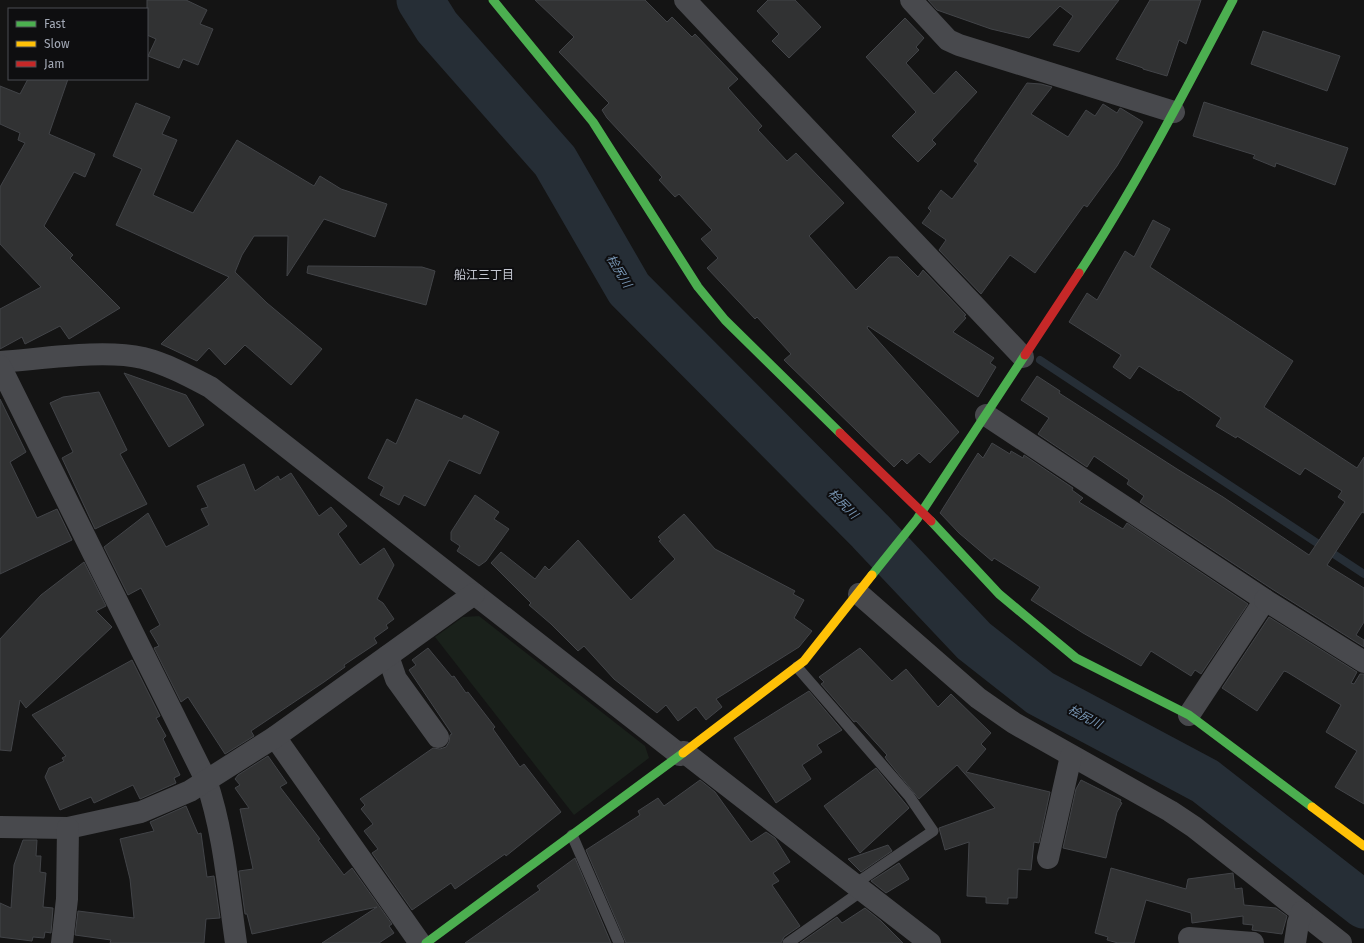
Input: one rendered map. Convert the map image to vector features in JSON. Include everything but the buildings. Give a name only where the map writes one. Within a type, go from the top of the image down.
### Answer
[{"type":"street","points":[[494,0],[593,122],[698,287],[725,320],[999,594],[1076,658],[1190,714],[1364,846]]},
{"type":"street","points":[[685,0],[1023,357]]},
{"type":"street","points":[[911,0],[948,40],[959,45],[1174,112]]},
{"type":"street","points":[[426,943],[682,754],[804,661],[862,590],[919,515],[1113,221],[1174,112],[1232,0]]},
{"type":"street","points":[[0,362],[113,354],[142,358],[165,365],[210,387],[474,594],[682,754],[859,887],[930,943]]},
{"type":"street","points":[[0,366],[206,780],[213,799],[224,854],[236,943]]},
{"type":"street","points":[[986,414],[1265,600],[1364,662]]},
{"type":"street","points":[[862,590],[978,698],[1014,723],[1170,811],[1194,827],[1341,943]]},
{"type":"street","points":[[0,827],[68,828],[141,812],[190,791],[275,737],[474,594]]},
{"type":"street","points":[[1190,714],[1265,600]]},
{"type":"street","points":[[388,656],[396,679],[438,737]]},
{"type":"street","points":[[275,737],[420,943]]},
{"type":"street","points":[[1048,858],[1071,756]]},
{"type":"street","points":[[62,943],[68,899],[68,828]]},
{"type":"street","points":[[1295,943],[1298,923],[1302,912]]},
{"type":"street","points":[[1190,943],[1190,938],[1253,943]]},
{"type":"lane","points":[[788,943],[859,887],[934,831],[909,796],[797,667]]},
{"type":"lane","points":[[572,835],[619,943]]},
{"type":"shaded area","points":[[479,616],[645,746],[649,758],[574,815],[435,637],[463,617]]},
{"type":"waterway","name":"桧尻川","points":[[420,0],[437,27],[555,161],[629,289],[870,531],[974,641],[1040,693],[1205,781],[1364,905]]},
{"type":"waterway","points":[[1040,360],[1364,574]]},
{"type":"traffic: fast","points":[[493,0],[593,122],[698,287],[725,320],[840,433]]},
{"type":"traffic: fast","points":[[1079,273],[1140,173],[1233,0]]},
{"type":"traffic: fast","points":[[872,575],[917,519],[1025,355]]},
{"type":"traffic: fast","points":[[931,521],[999,594],[1076,658],[1189,715],[1312,807]]},
{"type":"traffic: fast","points":[[426,943],[683,753]]},
{"type":"traffic: slow","points":[[683,753],[804,661],[872,575]]},
{"type":"traffic: slow","points":[[1312,807],[1364,846]]},
{"type":"traffic: jam","points":[[1025,355],[1079,273]]},
{"type":"traffic: jam","points":[[840,433],[931,521]]},
{"type":"district","name":"船江三丁目","points":[[484,275]]}]
